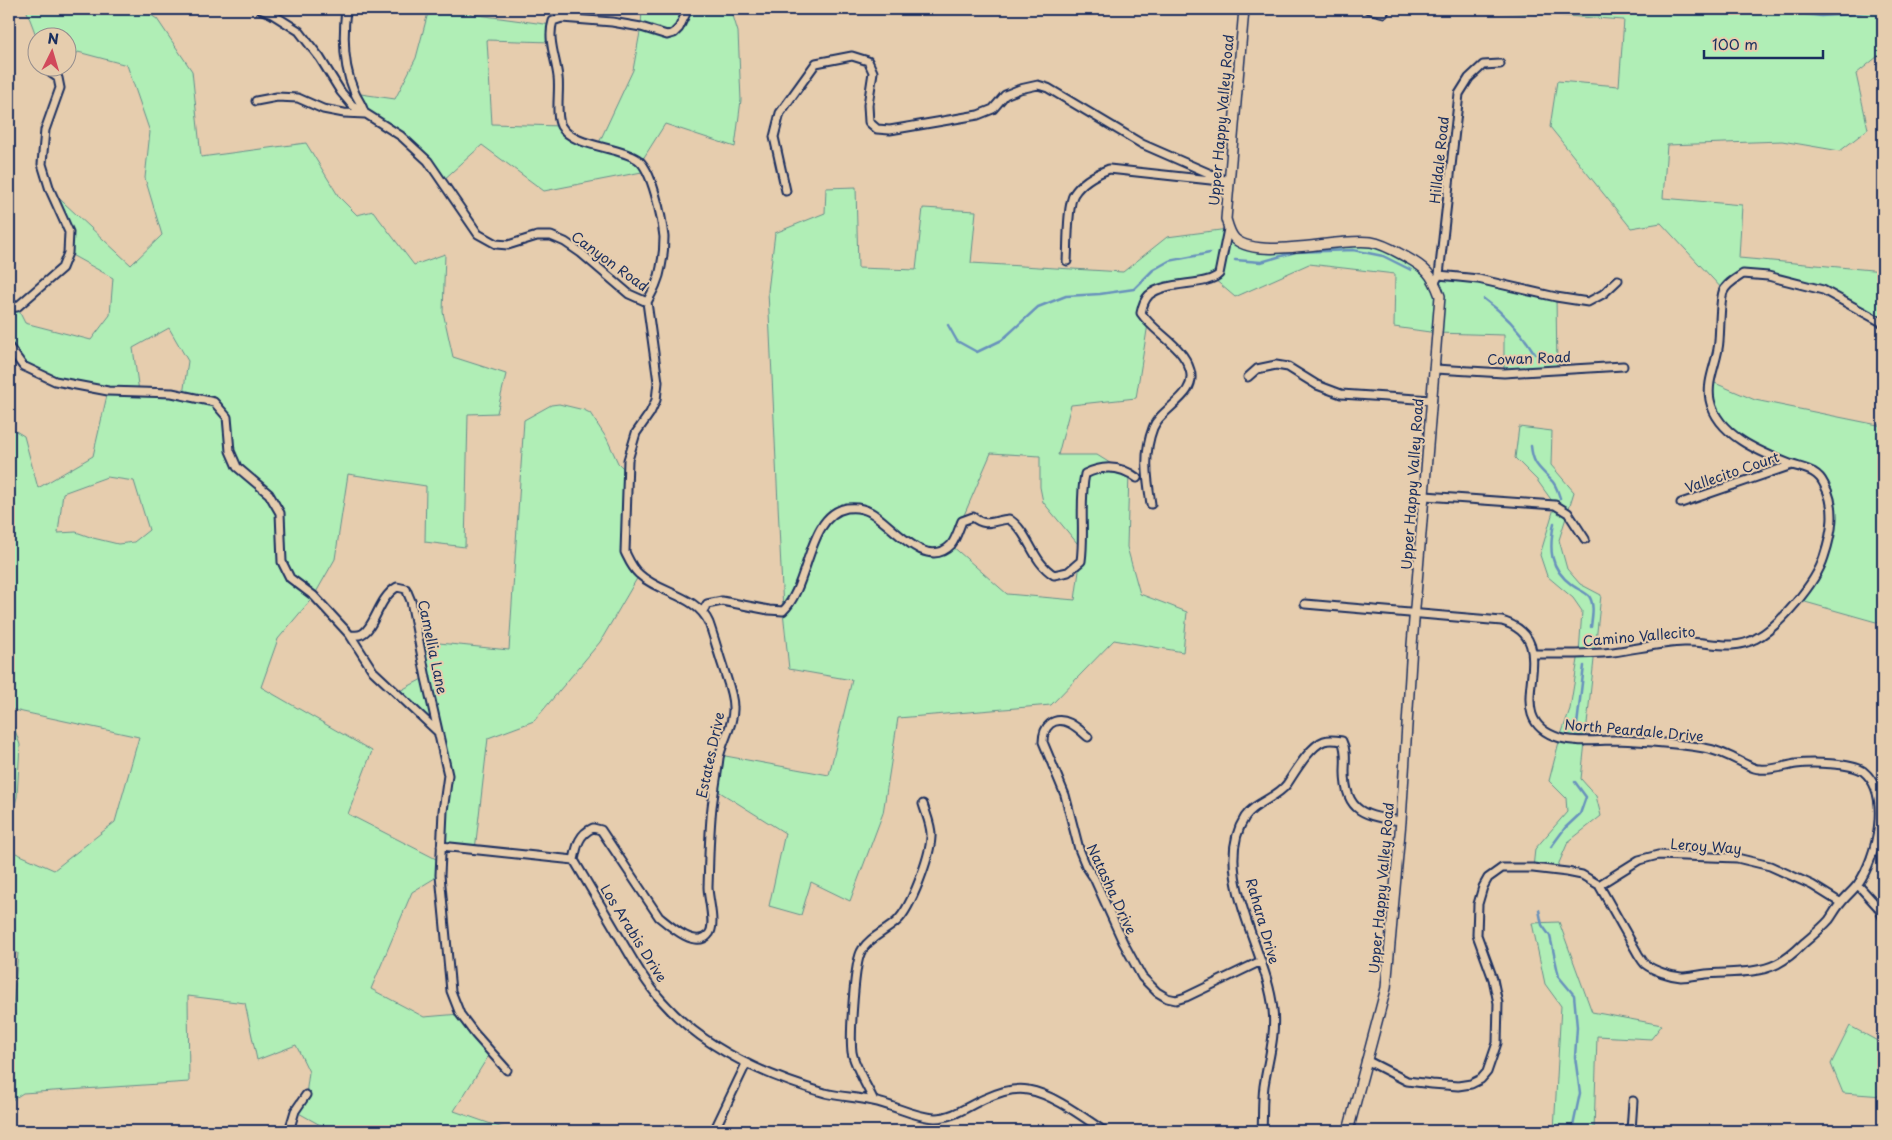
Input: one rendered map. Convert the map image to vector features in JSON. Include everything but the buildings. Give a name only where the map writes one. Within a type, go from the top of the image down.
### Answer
[{"type":"street","name":"Canyon Road","points":[[260,9],[278,17],[299,31],[352,105],[402,136],[428,161],[474,229],[486,240],[496,244],[508,244],[537,236],[550,236],[565,242],[630,294],[647,302],[661,268],[664,238],[648,171],[637,159],[570,136],[561,126],[558,78],[551,42],[552,25],[553,21],[562,18],[612,22],[641,27],[667,35],[679,28],[688,9]]},
{"type":"street","points":[[256,100],[278,97],[298,98],[323,109],[344,113],[365,113],[354,93],[349,77],[343,29],[346,9]]},
{"type":"street","name":"Upper Happy Valley Road","points":[[1228,229],[1226,219],[1244,9]]},
{"type":"street","points":[[1368,9],[1384,13]]},
{"type":"street","points":[[786,191],[774,137],[780,112],[816,63],[852,56],[868,61],[873,72],[868,105],[869,122],[877,129],[890,130],[978,115],[993,109],[1005,95],[1038,85],[1048,88],[1142,144],[1229,182]]},
{"type":"street","name":"Hilldale Road","points":[[1437,278],[1459,94],[1469,78],[1483,66],[1500,64]]},
{"type":"street","points":[[9,308],[18,307],[62,268],[68,253],[69,232],[50,190],[42,164],[45,130],[60,88],[58,78]]},
{"type":"street","points":[[1067,261],[1073,196],[1098,173],[1109,169],[1128,170],[1229,182]]},
{"type":"street","points":[[1228,229],[1236,239],[1249,246],[1271,248],[1344,242],[1381,244],[1419,265],[1437,278],[1478,280],[1588,302],[1603,294],[1618,280]]},
{"type":"street","points":[[1151,504],[1145,468],[1153,428],[1160,415],[1187,392],[1192,384],[1190,370],[1173,343],[1148,324],[1140,313],[1148,296],[1157,290],[1182,283],[1214,279],[1219,274],[1228,229]]},
{"type":"street","name":"Camino Vallecito","points":[[1533,654],[1610,652],[1685,642],[1738,645],[1754,640],[1773,628],[1798,600],[1822,565],[1830,539],[1833,511],[1824,483],[1816,473],[1758,450],[1738,438],[1714,412],[1710,399],[1710,380],[1719,350],[1724,291],[1743,274],[1768,276],[1823,290],[1883,323]]},
{"type":"street","name":"Upper Happy Valley Road","points":[[1348,1131],[1386,988],[1401,821],[1435,369],[1440,296],[1437,278]]},
{"type":"street","points":[[647,302],[658,382],[656,400],[650,413],[636,433],[628,460],[625,552],[639,575],[703,611],[707,604],[722,600],[769,610],[783,611],[790,604],[797,589],[823,523],[834,512],[848,508],[861,508],[871,512],[902,539],[924,551],[940,552],[951,544],[962,521],[973,517],[980,522],[993,523],[1009,519],[1017,524],[1037,559],[1045,569],[1054,575],[1068,572],[1080,561],[1082,548],[1082,494],[1085,474],[1096,469],[1118,468],[1129,471],[1137,478]]},
{"type":"street","points":[[9,347],[23,366],[55,381],[108,391],[172,393],[214,402],[226,417],[230,451],[237,467],[269,494],[280,513],[282,562],[290,578],[314,596],[350,635],[373,671],[438,733]]},
{"type":"street","points":[[1248,377],[1256,369],[1276,365],[1288,368],[1317,385],[1341,394],[1432,400]]},
{"type":"street","name":"Cowan Road","points":[[1435,369],[1504,373],[1624,366]]},
{"type":"street","name":"Vallecito Court","points":[[1681,503],[1792,465]]},
{"type":"street","points":[[1425,496],[1555,505],[1568,513],[1585,539]]},
{"type":"street","name":"Camellia Lane","points":[[350,635],[360,635],[368,629],[388,592],[397,587],[406,589],[411,601],[448,775],[441,846]]},
{"type":"street","name":"North Peardale Drive","points":[[1305,604],[1502,621],[1516,625],[1527,635],[1532,646],[1531,713],[1537,724],[1545,731],[1560,738],[1575,740],[1616,740],[1703,747],[1718,750],[1756,770],[1770,770],[1799,764],[1817,763],[1847,766],[1863,771],[1873,782],[1880,797],[1882,815],[1878,839],[1868,866],[1858,885],[1841,903],[1829,920],[1776,965],[1759,969],[1682,977],[1661,972],[1646,964],[1599,885]]},
{"type":"street","name":"Estates Drive","points":[[574,860],[576,847],[582,834],[593,828],[601,830],[660,916],[672,928],[691,938],[701,939],[708,936],[712,929],[708,892],[712,809],[720,755],[732,720],[733,707],[731,694],[709,624],[703,611]]},
{"type":"street","name":"Natasha Drive","points":[[1088,737],[1074,725],[1065,721],[1054,721],[1046,727],[1043,742],[1065,795],[1079,849],[1086,866],[1094,878],[1123,942],[1142,977],[1157,992],[1167,998],[1176,1000],[1261,961]]},
{"type":"street","name":"Rahara Drive","points":[[1262,1131],[1264,1086],[1273,1042],[1274,1011],[1261,961],[1240,895],[1235,867],[1236,839],[1246,815],[1285,787],[1301,763],[1316,747],[1322,742],[1330,740],[1342,741],[1345,747],[1346,787],[1350,800],[1361,812],[1401,821]]},
{"type":"street","points":[[874,1101],[852,1054],[851,1039],[856,971],[861,951],[874,936],[898,921],[910,902],[926,864],[931,837],[923,804]]},
{"type":"street","points":[[507,1070],[460,1014],[451,991],[440,875],[441,846],[574,860]]},
{"type":"street","name":"Leroy Way","points":[[1599,885],[1639,860],[1658,855],[1737,858],[1770,866],[1812,885],[1841,903]]},
{"type":"street","name":"Los Arabis Drive","points":[[574,860],[637,968],[661,1001],[687,1025],[716,1046],[746,1064],[825,1093],[874,1101],[915,1115],[934,1118],[959,1112],[985,1098],[1004,1091],[1029,1090],[1044,1095],[1076,1112],[1104,1131]]},
{"type":"street","points":[[1366,1060],[1407,1080],[1458,1086],[1472,1084],[1481,1079],[1487,1072],[1496,1043],[1498,1020],[1498,1003],[1478,935],[1478,904],[1488,878],[1502,868],[1533,868],[1582,875],[1599,885]]},
{"type":"street","points":[[1858,885],[1878,907],[1883,917]]},
{"type":"street","points":[[714,1131],[746,1064]]},
{"type":"street","points":[[289,1131],[295,1111],[306,1095]]},
{"type":"street","points":[[1631,1131],[1633,1100]]},
{"type":"green space","points":[[26,9],[142,9],[157,19],[192,71],[201,157],[306,143],[339,197],[357,215],[373,211],[414,265],[445,254],[443,312],[453,357],[506,374],[497,413],[468,414],[465,547],[425,542],[426,486],[348,474],[335,559],[314,596],[278,639],[261,687],[372,751],[348,814],[440,861],[440,875],[412,892],[371,989],[424,1017],[460,1014],[491,1052],[454,1111],[511,1131],[331,1131],[295,1111],[306,1095],[309,1072],[296,1045],[257,1060],[245,1003],[188,996],[189,1082],[23,1093],[9,1102],[9,1006],[13,1006],[18,953],[9,952],[9,850],[54,870],[115,822],[139,737],[9,709],[9,528],[12,498],[9,497],[9,427],[24,436],[38,488],[93,456],[108,391],[55,381],[23,366],[9,347],[9,308],[17,307],[25,323],[91,340],[110,315],[113,278],[68,253],[69,232],[50,190],[131,265],[162,235],[145,178],[150,132],[127,65],[78,52],[78,28],[33,28]],"holes":[[[169,328],[188,361],[183,395],[139,392],[133,348]],[[107,477],[134,481],[149,530],[134,542],[118,544],[76,532],[58,533],[63,493]]]},
{"type":"green space","points":[[429,9],[470,9],[470,14],[552,25],[551,42],[487,40],[492,124],[561,126],[570,136],[598,145],[633,70],[641,27],[642,9],[731,9],[738,32],[741,100],[735,147],[665,124],[641,162],[647,171],[544,191],[482,145],[442,181],[428,161],[364,112],[354,93],[395,99],[416,58]]},
{"type":"green space","points":[[1464,9],[1883,9],[1883,52],[1856,74],[1868,129],[1840,151],[1782,141],[1667,145],[1663,198],[1742,205],[1739,258],[1883,271],[1883,323],[1823,290],[1743,274],[1724,291],[1661,223],[1631,228],[1550,127],[1557,81],[1619,86],[1624,20]]},
{"type":"green space","points":[[856,187],[858,268],[916,270],[923,208],[976,211],[971,263],[1123,272],[1167,237],[1228,229],[1249,246],[1370,242],[1439,275],[1556,297],[1557,370],[1504,373],[1504,335],[1437,333],[1394,327],[1395,274],[1309,264],[1235,297],[1214,279],[1157,290],[1142,307],[1148,324],[1136,398],[1071,405],[1058,455],[1097,455],[1118,468],[1129,471],[1127,547],[1140,594],[1187,612],[1183,652],[1114,640],[1051,705],[898,718],[883,813],[850,901],[811,882],[801,915],[769,906],[785,833],[715,789],[720,755],[829,775],[852,680],[789,669],[783,611],[768,291],[775,233],[825,213],[826,188]],"holes":[[[991,453],[1040,456],[1040,487],[1043,502],[1082,549],[1075,600],[1007,594],[951,545]]]},
{"type":"green space","points":[[1710,381],[1755,400],[1883,426],[1883,624],[1798,600],[1822,565],[1833,511],[1816,473],[1738,438],[1714,412]]},
{"type":"green space","points":[[559,404],[590,413],[607,439],[618,463],[628,473],[625,552],[639,575],[600,642],[534,721],[488,738],[475,850],[441,846],[448,775],[438,733],[392,695],[426,677],[419,641],[509,650],[524,420],[551,405]]},
{"type":"green space","points":[[1519,427],[1552,431],[1551,465],[1574,492],[1559,540],[1567,569],[1580,584],[1601,595],[1581,779],[1596,796],[1601,816],[1568,842],[1556,870],[1533,868],[1535,849],[1567,812],[1566,798],[1549,781],[1570,709],[1579,653],[1582,611],[1573,598],[1547,576],[1540,555],[1555,505],[1537,480],[1515,458]]},
{"type":"green space","points":[[9,712],[20,745],[17,797],[9,826]]},
{"type":"green space","points":[[1559,922],[1592,1012],[1662,1025],[1651,1039],[1597,1036],[1594,1131],[1554,1131],[1561,1006],[1545,984],[1532,923]]},
{"type":"green space","points":[[1850,1026],[1883,1044],[1883,1096],[1843,1093],[1831,1064]]},
{"type":"waterway","points":[[1768,9],[1821,16],[1880,9]]},
{"type":"waterway","points":[[1235,260],[1261,262],[1295,252],[1353,250],[1383,256],[1411,270]]},
{"type":"waterway","points":[[948,325],[957,341],[977,352],[1002,340],[1038,307],[1066,296],[1134,289],[1153,270],[1169,261],[1210,253]]},
{"type":"waterway","points":[[1484,299],[1512,324],[1535,354]]},
{"type":"waterway","points":[[1531,446],[1535,462],[1557,488],[1560,498]]},
{"type":"waterway","points":[[1554,523],[1551,550],[1555,565],[1564,579],[1589,596],[1593,607],[1591,627]]},
{"type":"waterway","points":[[1577,725],[1584,666]]},
{"type":"waterway","points":[[1551,847],[1565,828],[1580,814],[1586,797],[1575,782]]},
{"type":"waterway","points":[[1539,910],[1542,925],[1550,936],[1559,977],[1574,995],[1577,1027],[1575,1057],[1580,1093],[1572,1131]]}]
